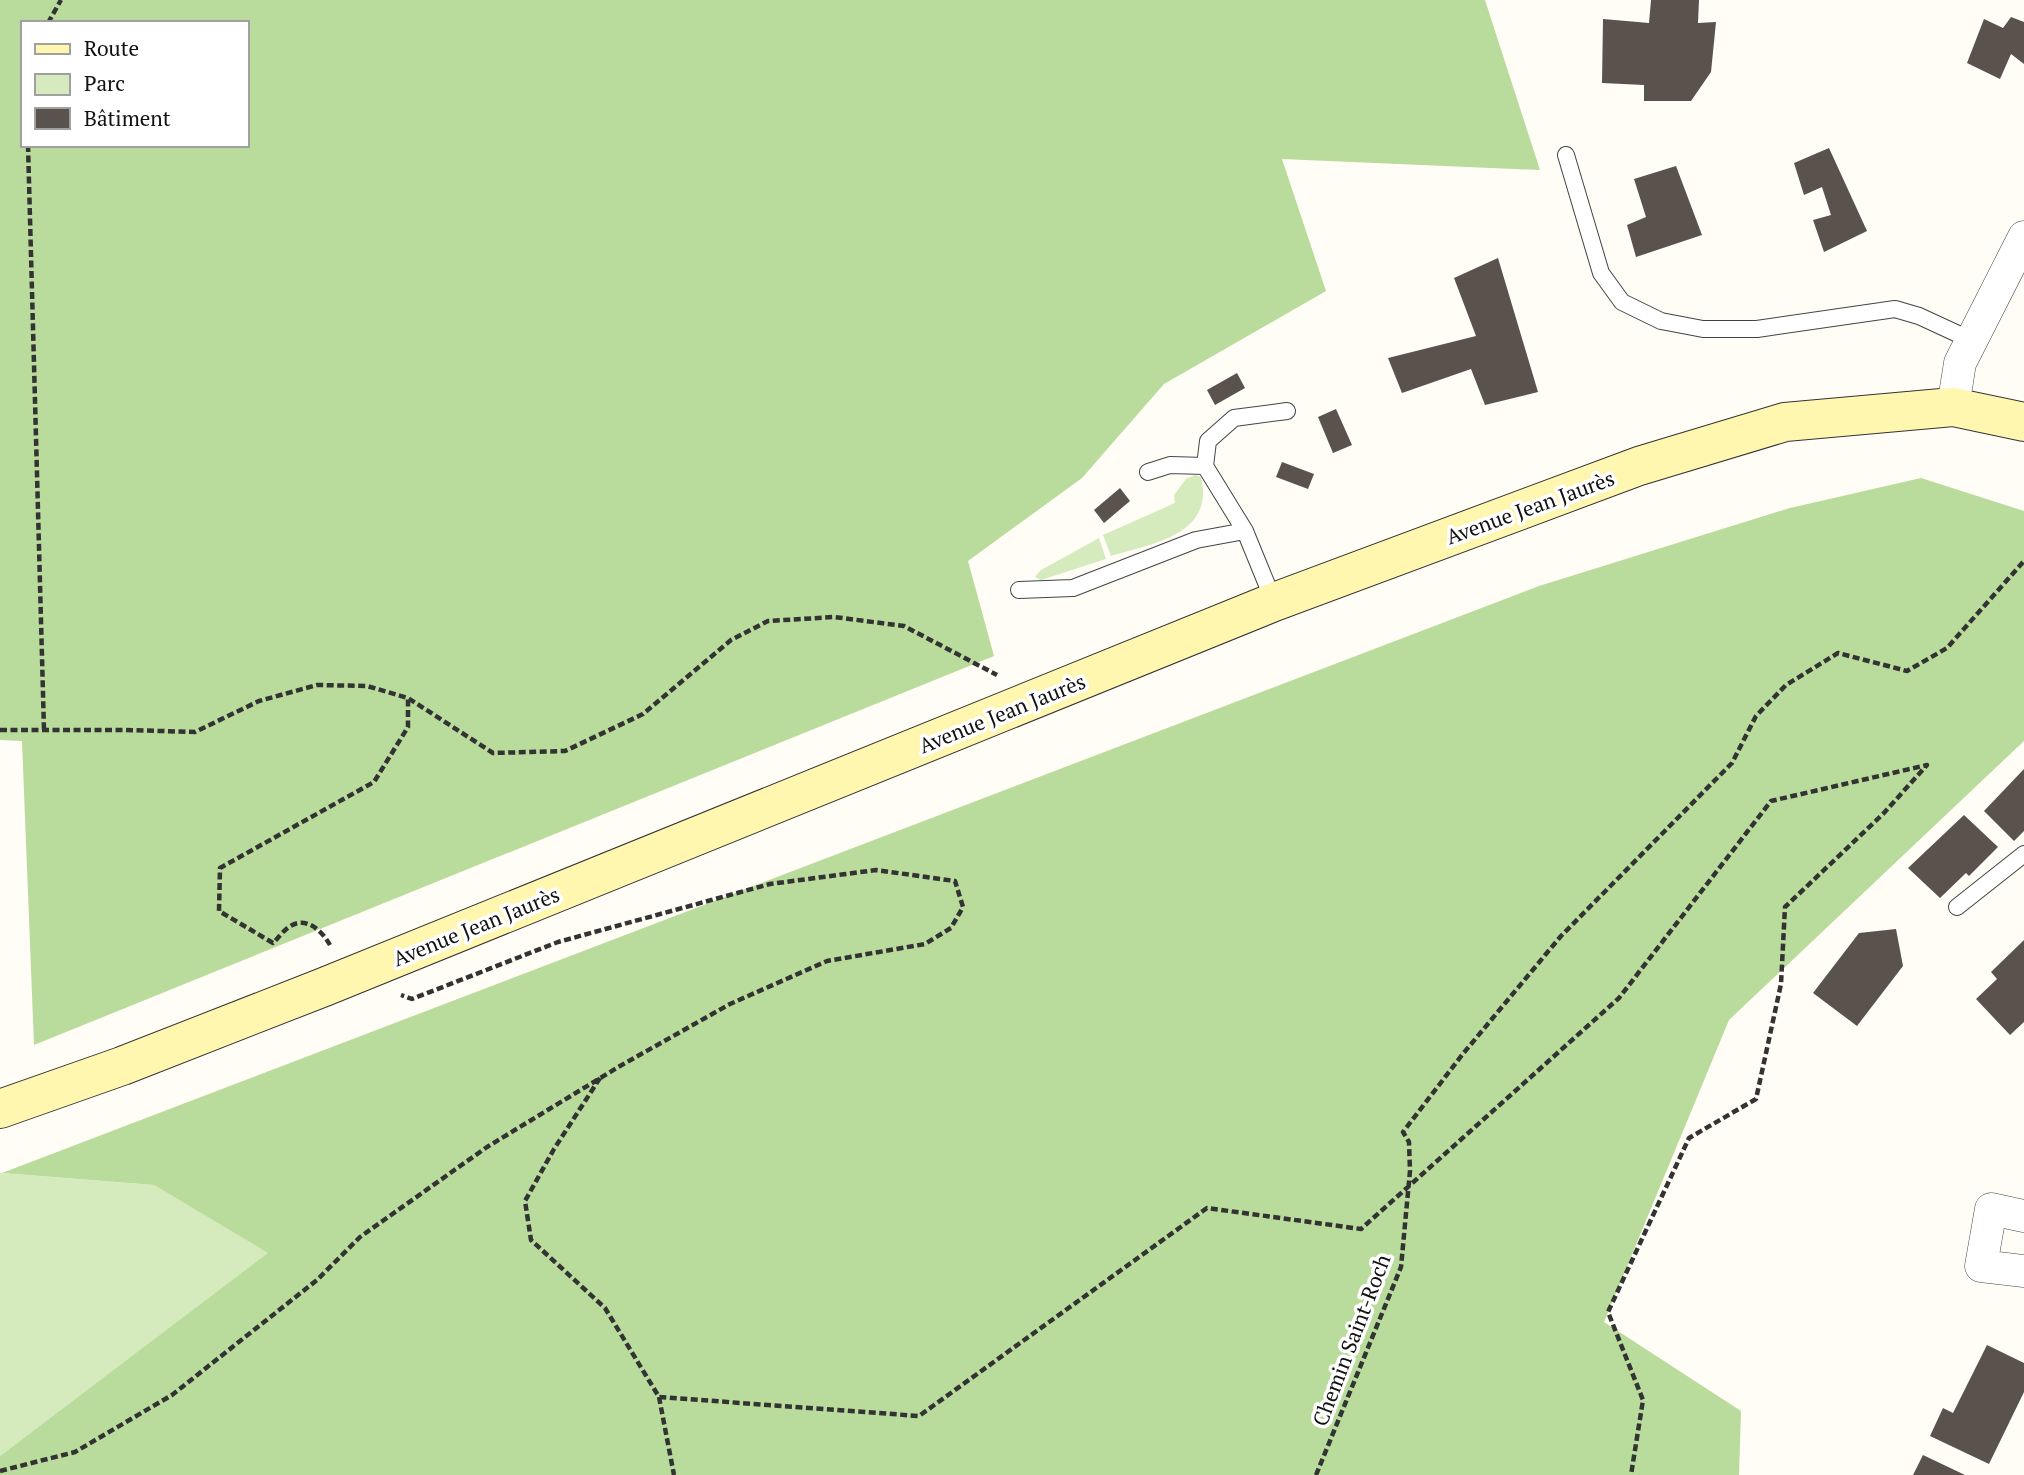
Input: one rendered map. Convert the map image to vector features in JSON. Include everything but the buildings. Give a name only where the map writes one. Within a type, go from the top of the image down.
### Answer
[{"type":"main road","name":"Avenue Jean Jaurès","points":[[0,1109],[122,1066],[349,978],[1274,602],[1639,467],[1785,422],[1953,407],[2024,422]]},
{"type":"street","points":[[1953,407],[1960,363],[2024,237]]},
{"type":"street","points":[[2024,1216],[1991,1209],[1981,1266],[2024,1271]]},
{"type":"lane","points":[[1566,155],[1601,274],[1622,302],[1661,321],[1703,330],[1758,328],[1895,309],[1919,316],[1971,340]]},
{"type":"lane","points":[[1274,602],[1245,531],[1205,466],[1208,441],[1234,418],[1287,411]]},
{"type":"lane","points":[[1147,472],[1170,465],[1205,466]]},
{"type":"lane","points":[[1020,590],[1073,587],[1196,540],[1245,531]]},
{"type":"lane","points":[[1957,907],[2024,855]]},
{"type":"path","points":[[49,21],[61,0]]},
{"type":"path","points":[[28,147],[44,730]]},
{"type":"path","name":"Chemin Saint-Roch","points":[[1315,1475],[1401,1267],[1409,1142],[1403,1132],[1462,1055],[1561,936],[1732,763],[1756,716],[1786,685],[1838,653],[1907,671],[1947,648],[2024,561]]},
{"type":"path","points":[[0,730],[195,732],[259,701],[317,685],[367,685],[408,698],[493,753],[565,751],[643,714],[731,640],[768,621],[834,617],[904,626],[1039,698]]},
{"type":"path","points":[[0,1471],[75,1452],[172,1395],[317,1280],[360,1237],[487,1147],[600,1078],[730,1003],[827,961],[925,944],[951,928],[962,907],[955,881],[876,870],[769,884],[558,942],[412,999],[349,978],[322,931],[305,923],[290,926],[273,943],[219,911],[220,868],[374,782],[408,727],[408,698]]},
{"type":"path","points":[[659,1397],[919,1416],[1207,1208],[1361,1229],[1619,998],[1771,801],[1927,765],[1883,814],[1785,907],[1781,984],[1756,1099],[1689,1138],[1608,1312],[1643,1399],[1631,1475]]},
{"type":"path","points":[[600,1078],[554,1149],[525,1201],[531,1240],[605,1308],[659,1397],[674,1475]]},
{"type":"green space","points":[[0,0],[1485,0],[1540,170],[1282,159],[1326,291],[1164,384],[1082,478],[968,561],[994,656],[34,1045],[22,741],[0,740]]},
{"type":"green space","points":[[1195,475],[1201,477],[1203,497],[1199,512],[1190,524],[1162,541],[1111,556],[1103,535],[1175,503],[1174,495],[1186,479]]},
{"type":"green space","points":[[1921,478],[2024,511],[2024,741],[1729,1020],[1604,1322],[1741,1411],[1739,1475],[0,1475],[0,1456],[268,1253],[154,1185],[2,1173],[1539,586],[1790,508]]},
{"type":"green space","points":[[1099,538],[1106,559],[1041,580],[1035,577],[1041,570]]},
{"type":"green space","points":[[0,1173],[154,1185],[269,1253],[0,1456]]}]
